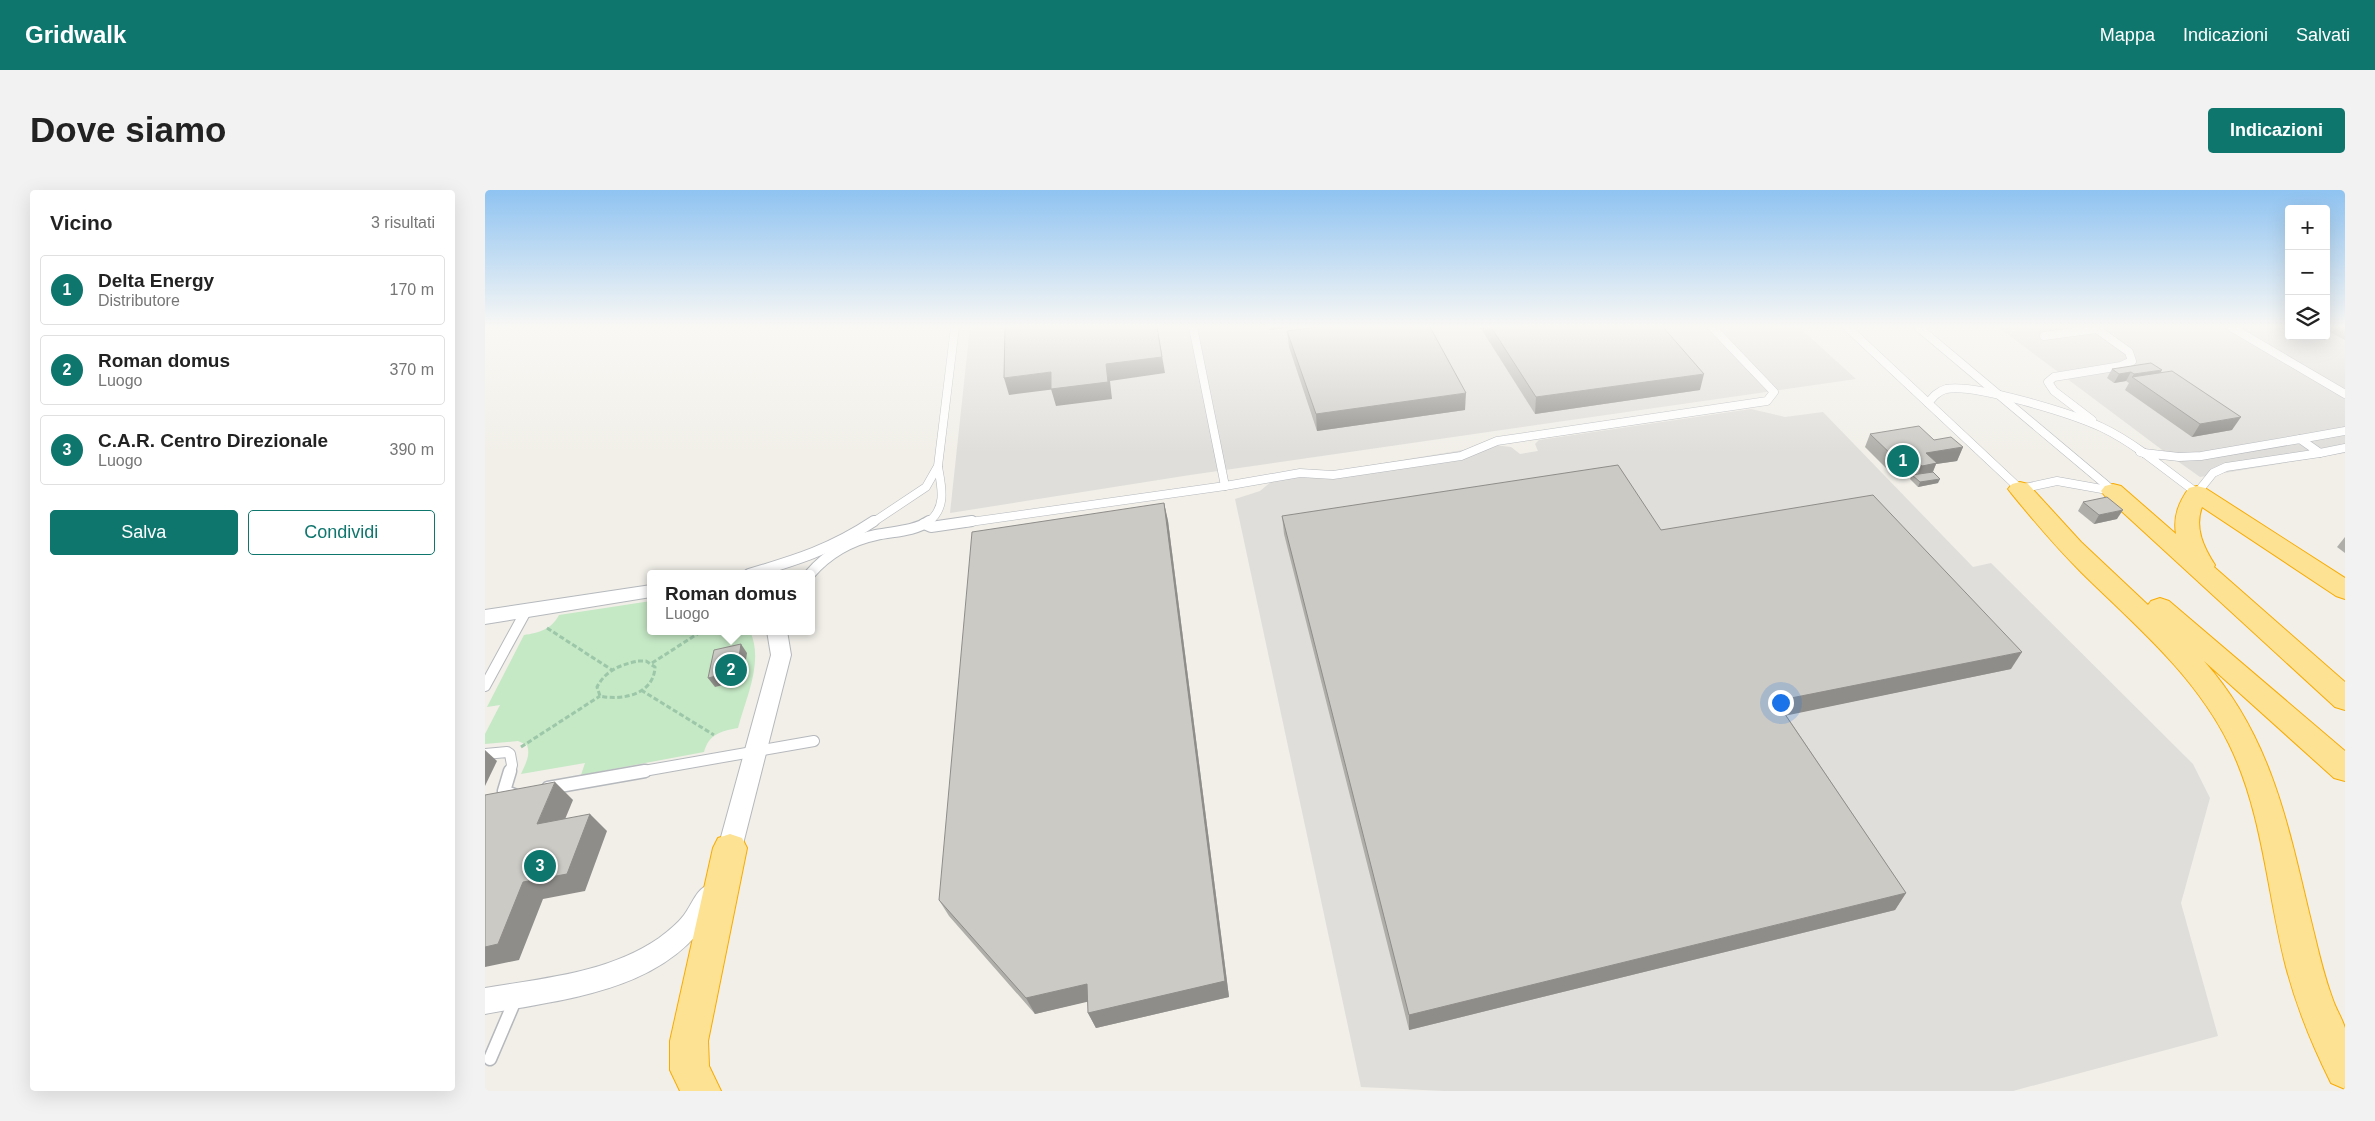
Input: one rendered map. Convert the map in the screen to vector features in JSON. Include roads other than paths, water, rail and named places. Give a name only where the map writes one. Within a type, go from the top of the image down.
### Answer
[{"type":"highway","points":[[2020,489],[2091,546],[2345,769]]},
{"type":"highway","points":[[2020,489],[2082,558],[2178,649],[2211,689],[2236,728],[2249,753],[2269,817],[2313,997],[2345,1069]]},
{"type":"highway","points":[[2113,491],[2345,699]]},
{"type":"highway","points":[[2211,578],[2195,552],[2187,529],[2188,510],[2197,492],[2345,590]]},
{"type":"highway","points":[[701,1091],[690,1070],[689,1040],[730,848]]},
{"type":"street","points":[[485,617],[647,592]]},
{"type":"street","points":[[485,1001],[616,974],[634,968],[670,946],[685,933],[701,913],[730,848],[781,655],[778,635]]},
{"type":"lane","points":[[814,570],[828,557],[851,544],[877,534],[924,524],[937,513],[942,501],[938,466],[950,369]]},
{"type":"lane","points":[[1201,369],[1225,486]]},
{"type":"lane","points":[[924,524],[931,527],[1225,486],[1301,473],[1333,475],[1461,456],[1497,441],[1767,400],[1774,392],[1752,369]]},
{"type":"lane","points":[[1892,369],[2020,489],[2057,481],[2113,491]]},
{"type":"lane","points":[[1967,369],[2113,491]]},
{"type":"lane","points":[[2102,369],[2054,377],[2048,382],[2054,391],[2101,426],[2197,492],[2213,473],[2226,467],[2345,448]]},
{"type":"lane","points":[[2303,369],[2345,394]]},
{"type":"lane","points":[[1928,403],[1939,392],[1950,388],[1967,389],[2041,406],[2101,426]]},
{"type":"lane","points":[[2140,452],[2179,457],[2201,456],[2345,432]]},
{"type":"lane","points":[[2299,439],[2320,453]]},
{"type":"lane","points":[[764,570],[807,558],[858,534],[920,493],[931,481],[938,466]]},
{"type":"lane","points":[[485,686],[525,611]]},
{"type":"lane","points":[[781,655],[787,635]]},
{"type":"lane","points":[[485,754],[507,752],[510,754],[512,765],[504,791],[510,795],[814,741]]},
{"type":"lane","points":[[490,1059],[517,995]]},
{"type":"place","name":"Delta Energy","points":[[1903,461]]},
{"type":"place","name":"Roman domus","points":[[731,670]]},
{"type":"place","name":"C.A.R. Centro Direzionale","points":[[540,866]]}]
